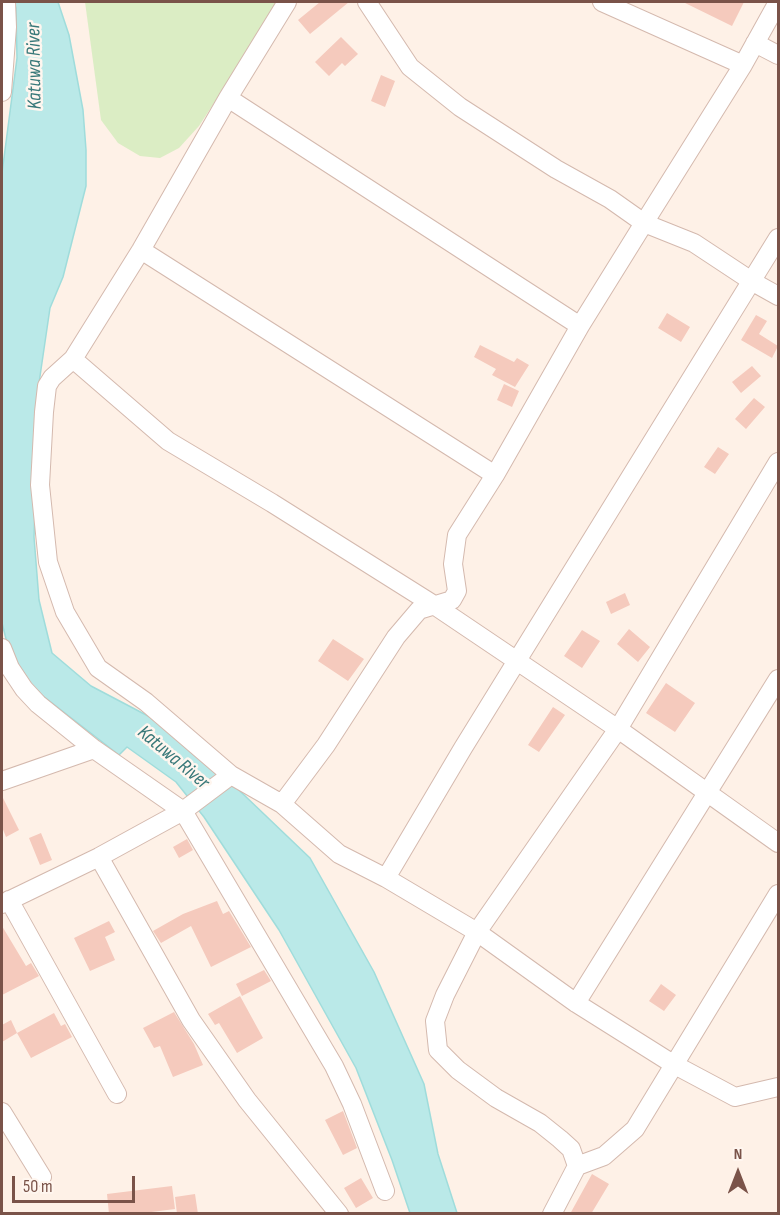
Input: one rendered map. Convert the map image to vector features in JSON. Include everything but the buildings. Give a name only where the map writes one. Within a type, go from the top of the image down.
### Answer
[{"type":"street","points":[[2,93],[7,27],[6,2]]},
{"type":"street","points":[[287,2],[228,98],[141,250],[73,359],[52,378],[47,386],[40,485],[48,562],[65,612],[98,668],[146,702],[231,775],[282,804],[339,854],[386,878],[477,932],[576,1003],[673,1064],[735,1097],[778,1087]]},
{"type":"street","points":[[367,2],[410,67],[460,107],[556,169],[610,199],[644,223],[694,243],[778,296]]},
{"type":"street","points":[[602,2],[743,65]]},
{"type":"street","points":[[282,804],[326,745],[396,638],[419,610],[452,600],[457,591],[453,564],[457,536],[495,475],[580,326],[743,65],[778,2]]},
{"type":"street","points":[[755,43],[778,55]]},
{"type":"street","points":[[228,98],[580,326]]},
{"type":"street","points":[[386,878],[516,661],[753,282],[778,238]]},
{"type":"street","points":[[141,250],[495,475]]},
{"type":"street","points":[[73,359],[168,441],[272,503],[434,605],[618,729],[778,843]]},
{"type":"street","points":[[577,1166],[571,1149],[560,1139],[540,1123],[496,1098],[458,1070],[438,1050],[435,1022],[445,994],[477,932],[618,729],[778,462]]},
{"type":"street","points":[[2,648],[6,668],[38,704],[94,749],[183,811],[334,1066],[352,1104],[385,1191]]},
{"type":"street","points":[[576,1003],[778,679]]},
{"type":"street","points":[[2,780],[94,749]]},
{"type":"street","points":[[117,1094],[5,902],[99,857],[183,811],[231,775]]},
{"type":"street","points":[[99,857],[192,1020],[247,1100],[339,1214]]},
{"type":"street","points":[[552,1214],[577,1166],[604,1155],[635,1129],[778,894]]},
{"type":"street","points":[[2,1112],[42,1177]]},
{"type":"green space","points":[[85,2],[280,2],[199,126],[179,148],[160,158],[140,156],[118,143],[101,120]]},
{"type":"water","name":"Katuwa River","points":[[14,2],[58,2],[69,35],[83,110],[86,150],[86,186],[63,277],[50,308],[39,383],[34,537],[39,600],[52,653],[91,686],[150,717],[220,772],[310,858],[374,972],[424,1084],[438,1154],[457,1213],[410,1213],[356,1068],[279,930],[204,817],[176,782],[127,747],[119,755],[34,689],[9,651],[2,623],[2,173],[17,58]]}]
